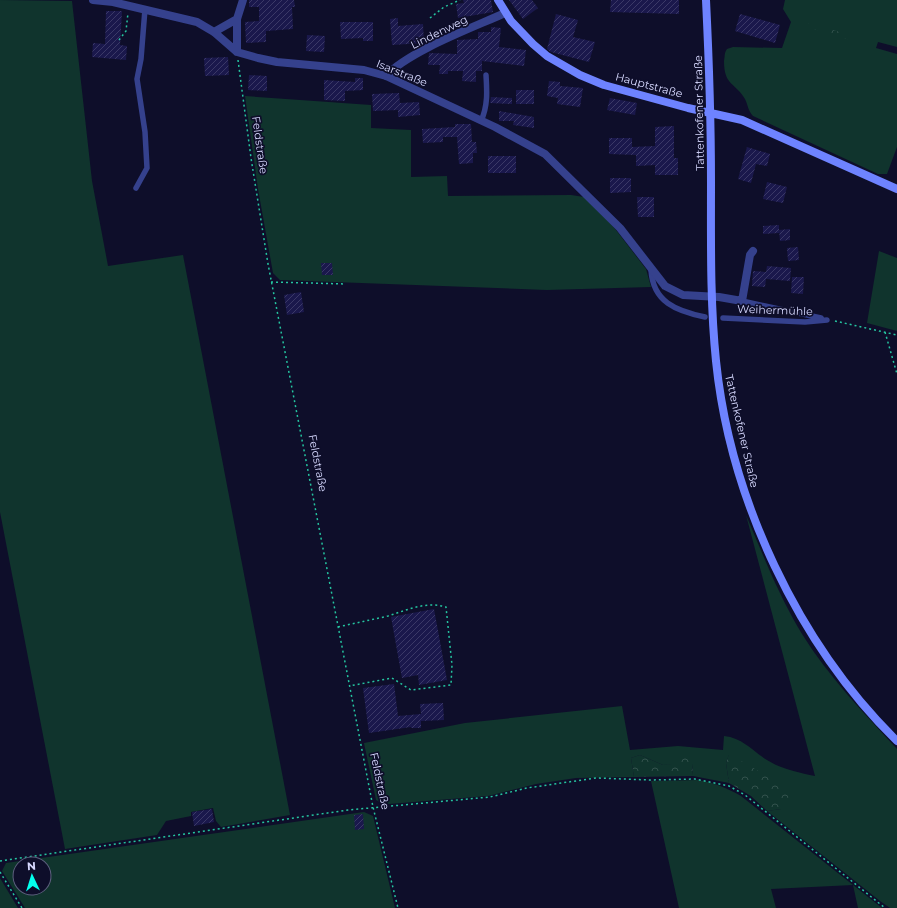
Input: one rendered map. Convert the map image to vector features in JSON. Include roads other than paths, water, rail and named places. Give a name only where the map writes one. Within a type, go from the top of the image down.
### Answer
[{"type":"main road","name":"Hauptstraße","points":[[498,0],[505,13],[519,30],[542,52],[580,75],[604,85],[688,108],[742,120],[818,152],[897,189]]},
{"type":"main road","name":"Tattenkofener Straße","points":[[706,0],[711,112],[712,297],[716,361],[722,403],[745,493],[761,535],[781,580],[809,630],[842,678],[883,727],[897,741]]},
{"type":"street","name":"Isarstraße","points":[[93,0],[128,5],[197,22],[214,32],[237,52],[277,62],[364,70],[386,76],[481,121],[545,154],[620,228],[651,270],[665,286],[683,295],[712,297]]},
{"type":"street","points":[[237,52],[237,18],[243,0]]},
{"type":"street","name":"Lindenweg","points":[[386,76],[394,67],[439,43],[505,13]]},
{"type":"street","points":[[214,32],[237,18]]},
{"type":"street","points":[[712,297],[742,301],[749,259],[753,251]]},
{"type":"lane","points":[[136,188],[147,168],[145,132],[137,79],[141,59],[145,9]]},
{"type":"lane","points":[[481,121],[485,112],[487,96],[486,75]]},
{"type":"lane","name":"Isarstraße","points":[[651,270],[652,281],[661,298],[682,312],[705,317]]},
{"type":"lane","name":"Weihermühle","points":[[723,318],[805,322],[827,320],[742,301]]}]
